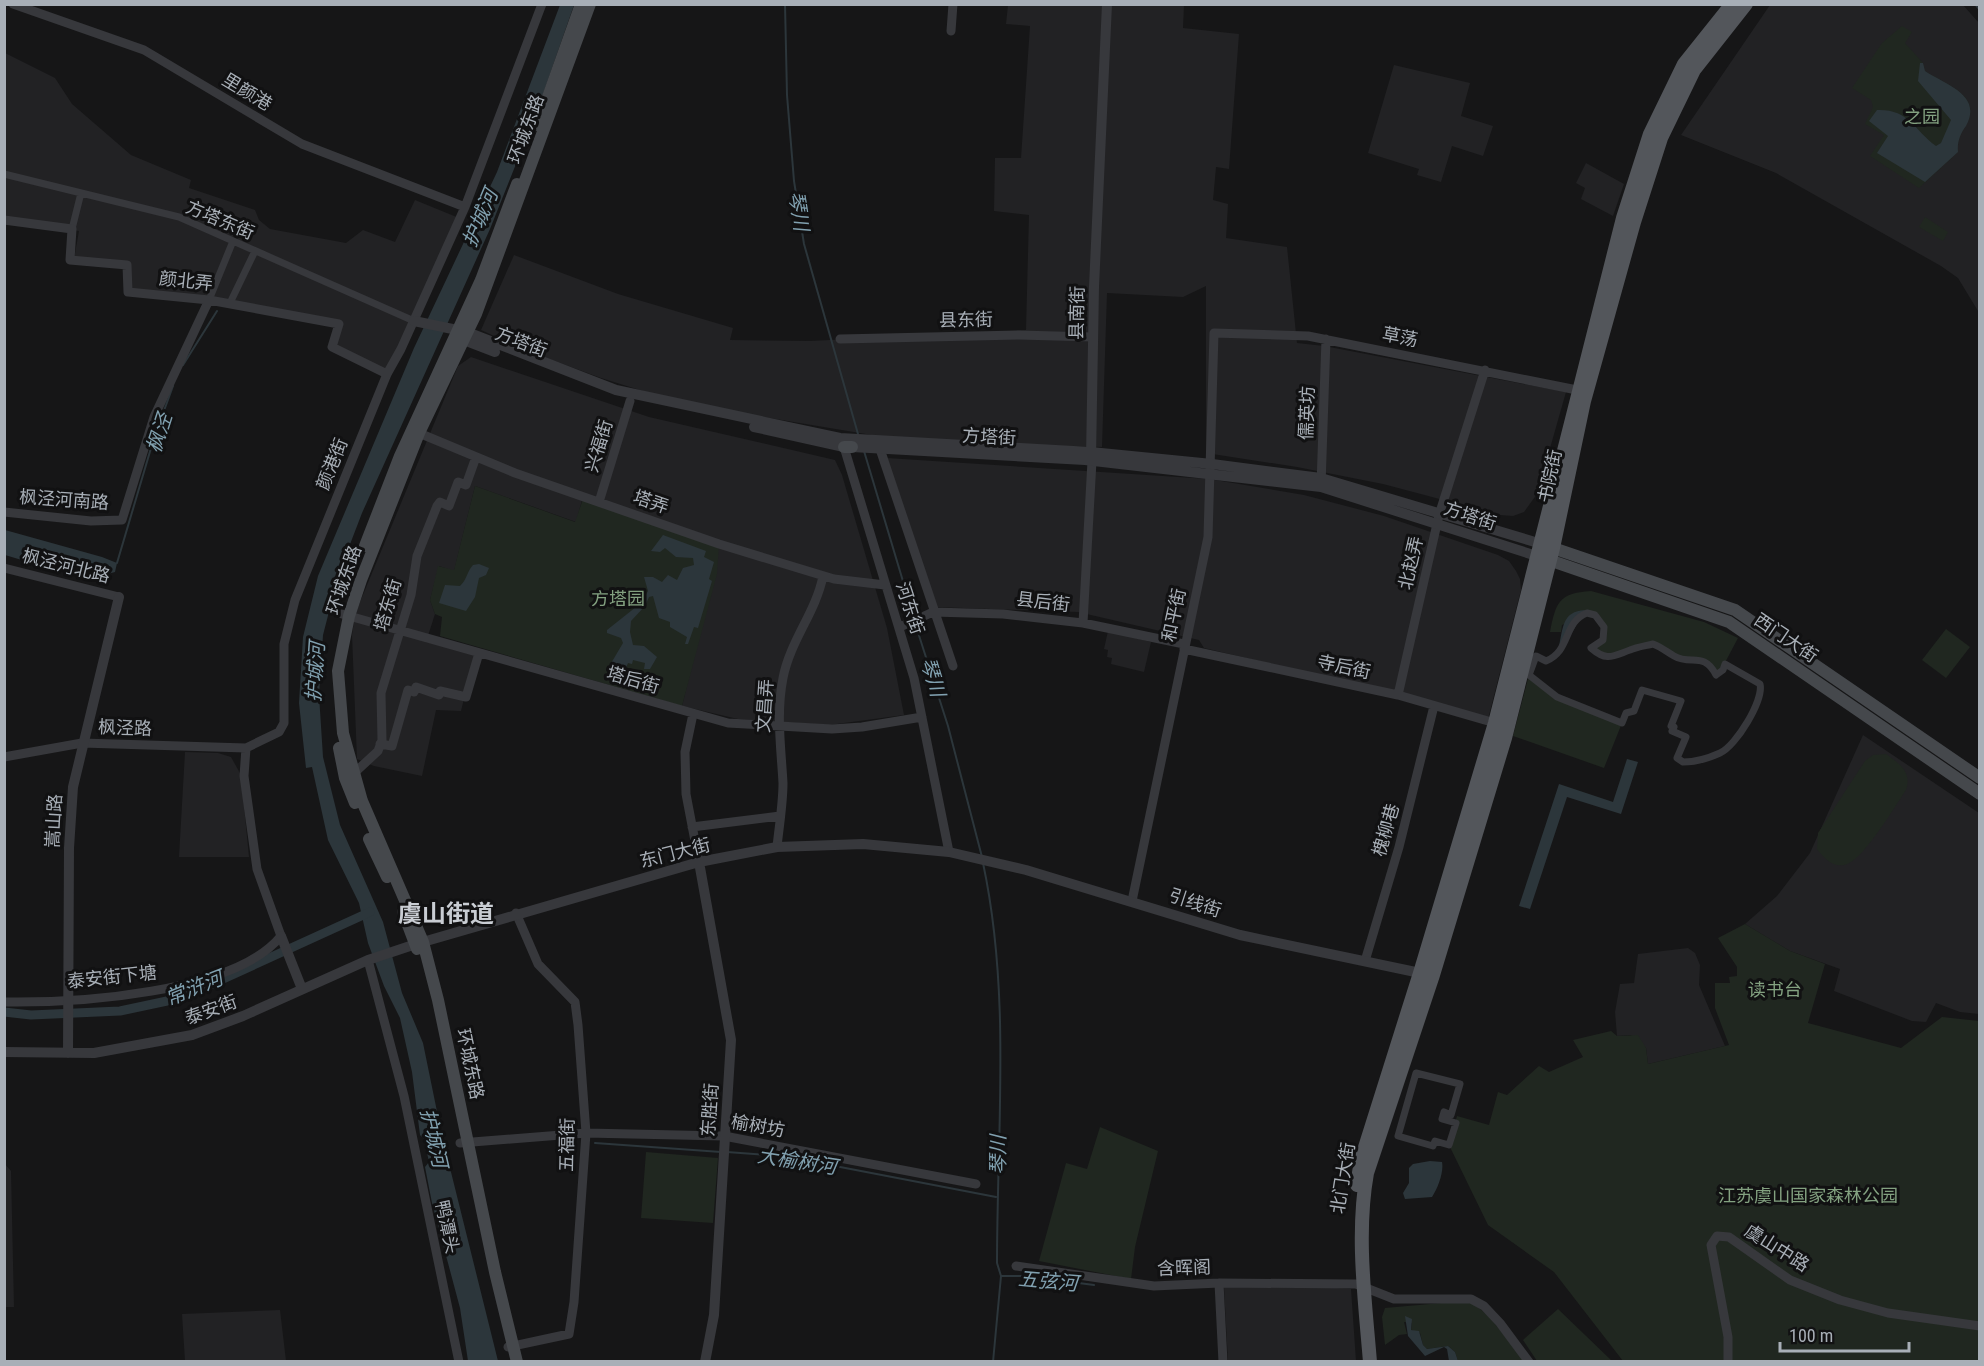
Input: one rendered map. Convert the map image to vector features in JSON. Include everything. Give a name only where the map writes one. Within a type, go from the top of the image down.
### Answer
[{"type":"main road","name":"环城东路","points":[[461,335],[581,4]]},
{"type":"main road","name":"环城东路","points":[[518,1362],[511,1346],[434,1014],[420,943],[379,862],[350,776],[337,736],[332,674],[346,615],[347,594],[526,183],[590,4]]},
{"type":"main road","name":"书院街","points":[[1426,974],[1505,738],[1577,390],[1623,219],[1650,134],[1684,64],[1731,4]]},
{"type":"main road","name":"书院街","points":[[1426,974],[1545,552],[1584,400],[1634,222],[1661,138],[1694,70],[1746,4]]},
{"type":"main road","name":"西门大街","points":[[1545,552],[1735,610],[1980,778]]},
{"type":"main road","name":"西门大街","points":[[1545,552],[1729,622],[1980,794]]},
{"type":"main road","name":"北门大街","points":[[1370,1362],[1354,1228],[1360,1160],[1426,974]]},
{"type":"main road","name":"北门大街","points":[[1360,1285],[1360,1362]]},
{"type":"main road","name":"环城东路","points":[[511,1346],[511,1362]]},
{"type":"street","name":"里颜港","points":[[13,4],[144,50],[302,144],[465,207]]},
{"type":"street","name":"颜港街","points":[[246,748],[279,732],[284,723],[284,644],[295,600],[387,374],[414,321],[465,207],[542,4]]},
{"type":"street","points":[[951,31],[953,4]]},
{"type":"street","name":"县南街","points":[[1083,623],[1107,4]]},
{"type":"street","name":"方塔东街","points":[[4,174],[179,217],[414,321]]},
{"type":"street","points":[[4,220],[72,229],[81,193]]},
{"type":"street","name":"颜北弄","points":[[72,229],[69,261],[128,265],[128,292],[230,303],[339,324],[332,347],[387,374]]},
{"type":"street","points":[[209,300],[233,241]]},
{"type":"street","points":[[230,303],[255,251]]},
{"type":"street","name":"枫泾河南路","points":[[4,512],[91,521],[122,520],[154,417],[209,300]]},
{"type":"street","name":"方塔街","points":[[414,321],[444,329],[616,390],[849,444]]},
{"type":"street","name":"草荡","points":[[1214,333],[1308,336],[1577,390]]},
{"type":"street","name":"和平街","points":[[1132,901],[1208,537],[1214,333]]},
{"type":"street","name":"方塔街","points":[[461,335],[630,401],[849,444],[1091,457],[1211,468],[1321,483],[1545,552]]},
{"type":"street","name":"县东街","points":[[840,339],[1019,335],[1093,337]]},
{"type":"street","name":"儒英坊","points":[[1321,483],[1326,339]]},
{"type":"street","name":"北赵弄","points":[[1398,695],[1438,519],[1485,370]]},
{"type":"street","name":"兴福街","points":[[599,502],[630,401]]},
{"type":"street","name":"塔弄","points":[[416,432],[476,457],[720,544],[823,576],[885,585]]},
{"type":"street","name":"河东街","points":[[849,444],[885,585],[900,627],[922,717],[949,852]]},
{"type":"street","name":"河东街","points":[[873,446],[953,666]]},
{"type":"street","name":"塔东街","points":[[380,744],[381,693],[398,631],[411,595],[417,556],[437,506],[440,502],[449,506],[458,482],[466,485],[476,457]]},
{"type":"street","name":"枫泾河北路","points":[[4,568],[119,597]]},
{"type":"street","name":"文昌弄","points":[[777,848],[783,785],[778,727],[783,677],[791,652],[819,597],[823,576]]},
{"type":"street","name":"嵩山路","points":[[68,1053],[70,815],[82,743],[119,597]]},
{"type":"street","points":[[900,627],[933,612]]},
{"type":"street","name":"县后街","points":[[933,612],[1003,614],[1083,623],[1184,646]]},
{"type":"street","points":[[1587,613],[1595,615],[1604,627],[1603,640],[1591,648],[1604,658],[1615,658],[1630,650],[1653,644],[1676,658],[1703,661],[1712,667],[1716,675],[1723,670],[1725,664],[1761,686],[1760,698],[1732,744],[1721,753],[1693,762],[1677,758],[1686,737],[1672,731],[1674,727],[1671,726],[1681,701],[1642,690],[1634,711],[1626,713],[1622,723],[1617,719],[1608,719],[1591,712],[1581,705],[1557,697],[1529,675],[1536,656],[1546,661],[1558,654],[1566,642],[1573,622],[1577,617],[1587,613]]},
{"type":"street","name":"塔后街","points":[[346,615],[728,723],[809,730],[852,728],[922,717]]},
{"type":"street","name":"寺后街","points":[[1184,646],[1398,695],[1495,723]]},
{"type":"street","points":[[350,776],[378,752],[380,744],[392,746],[408,690],[414,692],[416,687],[439,694],[440,691],[466,697],[480,653]]},
{"type":"street","name":"槐柳巷","points":[[1365,961],[1400,847],[1434,706]]},
{"type":"street","points":[[693,714],[685,752],[686,794],[699,862]]},
{"type":"street","name":"枫泾路","points":[[4,757],[82,743],[246,748]]},
{"type":"street","points":[[246,748],[244,776],[257,869],[302,989]]},
{"type":"street","points":[[692,826],[780,816]]},
{"type":"street","name":"东门大街","points":[[420,943],[516,913],[699,862],[777,848],[863,844],[949,852]]},
{"type":"street","name":"引线街","points":[[949,852],[1132,901],[1240,935],[1426,974]]},
{"type":"street","name":"东胜街","points":[[699,862],[731,1040],[714,1315],[705,1362]]},
{"type":"street","name":"五福街","points":[[511,1346],[569,1334],[574,1302],[586,1133],[575,1002],[538,964],[516,913]]},
{"type":"street","name":"泰安街下塘","points":[[4,1002],[107,997],[182,985],[240,966],[270,949],[281,936]]},
{"type":"street","name":"泰安街","points":[[4,1052],[116,1051],[192,1035],[368,960],[420,943]]},
{"type":"street","name":"鸭潭头","points":[[368,960],[404,1096],[459,1362]]},
{"type":"street","points":[[1416,1073],[1460,1084],[1452,1115],[1444,1112],[1442,1119],[1456,1123],[1449,1145],[1435,1141],[1433,1146],[1398,1136],[1416,1073]]},
{"type":"street","name":"榆树坊","points":[[464,1142],[586,1133],[724,1140],[976,1184]]},
{"type":"street","name":"虞山中路","points":[[1728,1362],[1728,1337],[1711,1245],[1717,1236],[1729,1237],[1790,1280],[1840,1300],[1888,1313],[1980,1326]]},
{"type":"street","name":"含晖阁","points":[[1016,1266],[1154,1286],[1219,1283],[1360,1285]]},
{"type":"street","points":[[1219,1283],[1223,1362]]},
{"type":"street","points":[[1360,1285],[1394,1299],[1471,1299],[1484,1306],[1500,1323],[1529,1362]]},
{"type":"shaded area","points":[[1008,5],[1184,5],[1183,28],[1239,34],[1229,169],[1216,167],[1213,200],[1228,204],[1226,238],[1287,247],[1297,343],[1324,346],[1566,392],[1537,494],[1524,512],[1513,516],[1500,515],[1383,484],[1297,467],[1206,453],[1206,286],[1183,297],[1107,293],[1102,447],[914,442],[685,404],[601,378],[525,350],[481,330],[514,255],[618,294],[733,328],[730,340],[810,341],[1026,330],[1029,215],[994,211],[995,158],[1021,158],[1030,26],[1006,24]]},
{"type":"shaded area","points":[[1770,5],[1963,5],[1979,23],[1978,311],[1958,278],[1941,266],[1776,173],[1681,135]]},
{"type":"shaded area","points":[[5,53],[55,78],[72,104],[131,155],[191,180],[189,188],[255,210],[259,220],[270,229],[346,243],[363,230],[395,242],[415,200],[459,218],[390,378],[329,350],[339,323],[129,291],[129,263],[74,259],[79,231],[5,220]]},
{"type":"shaded area","points":[[1394,65],[1470,83],[1461,116],[1493,126],[1483,156],[1452,146],[1441,182],[1417,175],[1419,169],[1368,153]]},
{"type":"shaded area","points":[[1586,163],[1624,184],[1613,216],[1581,199],[1585,188],[1576,183]]},
{"type":"shaded area","points":[[471,357],[649,417],[835,460],[842,475],[887,628],[904,715],[829,725],[738,719],[682,706],[698,641],[583,497],[576,522],[475,486],[454,571],[439,566],[430,600],[435,614],[426,642],[475,654],[461,711],[436,710],[422,776],[374,766],[357,759],[352,635],[355,614],[458,366]]},
{"type":"shaded area","points":[[887,458],[1209,479],[1304,495],[1384,516],[1498,555],[1509,561],[1516,571],[1520,579],[1521,590],[1487,723],[1268,663],[1204,648],[1199,640],[1078,612],[935,607]]},
{"type":"shaded area","points":[[1108,631],[1151,642],[1144,672],[1111,664],[1112,658],[1107,657],[1108,650],[1104,649]]},
{"type":"shaded area","points":[[1863,735],[1979,813],[1979,1014],[1960,1012],[1936,1003],[1926,1022],[1912,1021],[1834,991],[1840,969],[1790,951],[1745,924],[1777,896],[1810,853]]},
{"type":"shaded area","points":[[185,752],[218,753],[231,757],[241,775],[249,857],[179,857]]},
{"type":"shaded area","points":[[1688,948],[1695,953],[1700,965],[1699,985],[1725,1046],[1648,1064],[1646,1048],[1631,1035],[1617,1036],[1615,1012],[1620,984],[1634,983],[1638,954]]},
{"type":"shaded area","points":[[4,1163],[11,1171],[14,1307],[5,1307]]},
{"type":"shaded area","points":[[1275,1284],[1351,1289],[1356,1361],[1228,1361],[1224,1287]]},
{"type":"shaded area","points":[[280,1310],[286,1361],[185,1361],[182,1314]]},
{"type":"green space","name":"之园","points":[[1902,26],[1912,32],[1905,43],[1923,63],[1925,71],[1960,92],[1970,106],[1970,115],[1959,138],[1958,152],[1919,188],[1870,156],[1884,135],[1865,124],[1873,107],[1871,100],[1852,88],[1882,43]]},
{"type":"green space","points":[[1925,217],[1948,232],[1943,241],[1919,227]]},
{"type":"green space","name":"方塔园","points":[[475,486],[575,522],[584,496],[719,544],[717,574],[682,706],[440,636],[442,617],[435,614],[430,600],[438,566],[454,570]]},
{"type":"green space","points":[[1591,591],[1704,622],[1738,638],[1719,674],[1712,667],[1675,658],[1653,644],[1615,658],[1591,648],[1605,634],[1590,612],[1562,625],[1561,632],[1550,632],[1560,601],[1572,594]]},
{"type":"green space","points":[[1946,629],[1970,647],[1946,678],[1922,660]]},
{"type":"green space","points":[[1529,675],[1554,693],[1622,723],[1604,768],[1513,736]]},
{"type":"green space","points":[[1886,754],[1906,773],[1906,790],[1878,833],[1860,855],[1844,865],[1832,863],[1825,859],[1817,849],[1818,833],[1865,761],[1873,755]]},
{"type":"green space","name":"江苏虞山国家森林公园","points":[[1745,924],[1790,951],[1825,964],[1808,1023],[1901,1048],[1942,1017],[1979,1021],[1979,1361],[1623,1361],[1554,1272],[1488,1225],[1449,1145],[1457,1116],[1489,1125],[1498,1092],[1507,1095],[1539,1066],[1549,1072],[1583,1057],[1573,1040],[1611,1031],[1617,1036],[1638,1035],[1646,1048],[1648,1064],[1729,1045],[1715,1008],[1715,983],[1730,983],[1729,977],[1737,976],[1737,967],[1718,938]]},
{"type":"green space","points":[[1100,1127],[1158,1151],[1135,1247],[1131,1279],[1039,1261],[1066,1163],[1087,1169]]},
{"type":"green space","points":[[646,1152],[718,1158],[713,1223],[641,1218]]},
{"type":"green space","points":[[1464,1301],[1481,1309],[1489,1317],[1524,1361],[1458,1361],[1455,1352],[1448,1346],[1427,1349],[1423,1345],[1420,1333],[1411,1330],[1412,1323],[1404,1322],[1407,1334],[1399,1335],[1385,1345],[1382,1317],[1385,1308]]},
{"type":"green space","points":[[1558,1309],[1612,1361],[1537,1361],[1523,1340]]},
{"type":"water","name":"护城河","points":[[560,5],[574,5],[536,114],[490,229],[362,513],[339,573],[323,635],[319,695],[323,757],[340,825],[383,922],[402,993],[423,1043],[441,1131],[440,1149],[449,1164],[498,1361],[468,1361],[460,1308],[432,1203],[425,1167],[429,1162],[424,1139],[420,1135],[412,1072],[400,1018],[384,986],[368,943],[359,903],[328,840],[312,767],[306,768],[299,703],[303,637],[318,576],[414,348],[497,172]]},
{"type":"water","points":[[1920,63],[1923,63],[1925,71],[1960,92],[1970,106],[1970,115],[1959,138],[1958,152],[1925,182],[1877,153],[1888,136],[1869,121],[1877,110],[1896,113],[1904,116],[1936,146],[1941,143],[1951,120],[1918,81]]},
{"type":"water","points":[[5,530],[102,557],[117,563],[115,572],[104,575],[36,558],[30,557],[25,561],[5,555]]},
{"type":"water","points":[[663,535],[706,551],[704,557],[714,562],[709,579],[712,581],[698,628],[694,627],[688,644],[685,644],[687,637],[670,627],[670,622],[659,618],[653,596],[649,597],[645,606],[631,621],[630,632],[633,645],[644,646],[657,657],[650,669],[644,669],[645,663],[633,660],[632,664],[628,663],[626,668],[621,668],[618,677],[611,681],[608,678],[610,665],[623,643],[621,638],[607,633],[607,630],[641,603],[648,591],[644,577],[653,577],[662,582],[668,575],[677,580],[683,568],[694,565],[693,558],[676,557],[665,548],[660,552],[651,551]]},
{"type":"water","points":[[479,564],[489,568],[486,575],[479,578],[475,597],[466,611],[439,603],[445,585],[460,586],[473,565]]},
{"type":"water","points":[[1585,610],[1566,643],[1559,646],[1563,627],[1568,617],[1577,611]]},
{"type":"water","points":[[1627,759],[1638,762],[1621,814],[1567,797],[1530,909],[1519,906],[1559,784],[1613,802]]},
{"type":"water","points":[[1430,1161],[1442,1162],[1440,1180],[1432,1197],[1405,1199],[1403,1193],[1409,1183],[1409,1168],[1413,1164]]},
{"type":"water","points":[[1405,1316],[1412,1319],[1411,1330],[1419,1331],[1423,1345],[1427,1349],[1448,1346],[1455,1352],[1458,1361],[1449,1361],[1447,1349],[1444,1347],[1425,1356],[1408,1336]]},
{"type":"waterway","name":"琴川","points":[[785,4],[787,95],[794,181],[804,244],[858,434]]},
{"type":"waterway","points":[[1975,4],[1980,10]]},
{"type":"waterway","name":"枫泾","points":[[183,365],[217,311]]},
{"type":"waterway","name":"枫泾","points":[[117,563],[154,438],[173,386]]},
{"type":"waterway","name":"琴川","points":[[864,451],[914,618]]},
{"type":"waterway","name":"琴川","points":[[915,623],[948,726],[982,857]]},
{"type":"waterway","name":"琴川","points":[[983,863],[992,912],[1000,1012],[997,1263],[1001,1276],[993,1362]]},
{"type":"waterway","name":"常浒河","points":[[4,1012],[31,1015],[120,1011],[167,1001],[199,990],[370,912]]},
{"type":"waterway","name":"大榆树河","points":[[595,1143],[721,1152]]},
{"type":"waterway","name":"大榆树河","points":[[727,1152],[783,1156],[996,1197]]},
{"type":"waterway","name":"五弦河","points":[[1002,1276],[1025,1276],[1094,1285]]},
{"type":"district","name":"虞山街道","points":[[446,914]]},
{"type":"park label","name":"读书台","points":[[1775,990]]}]
